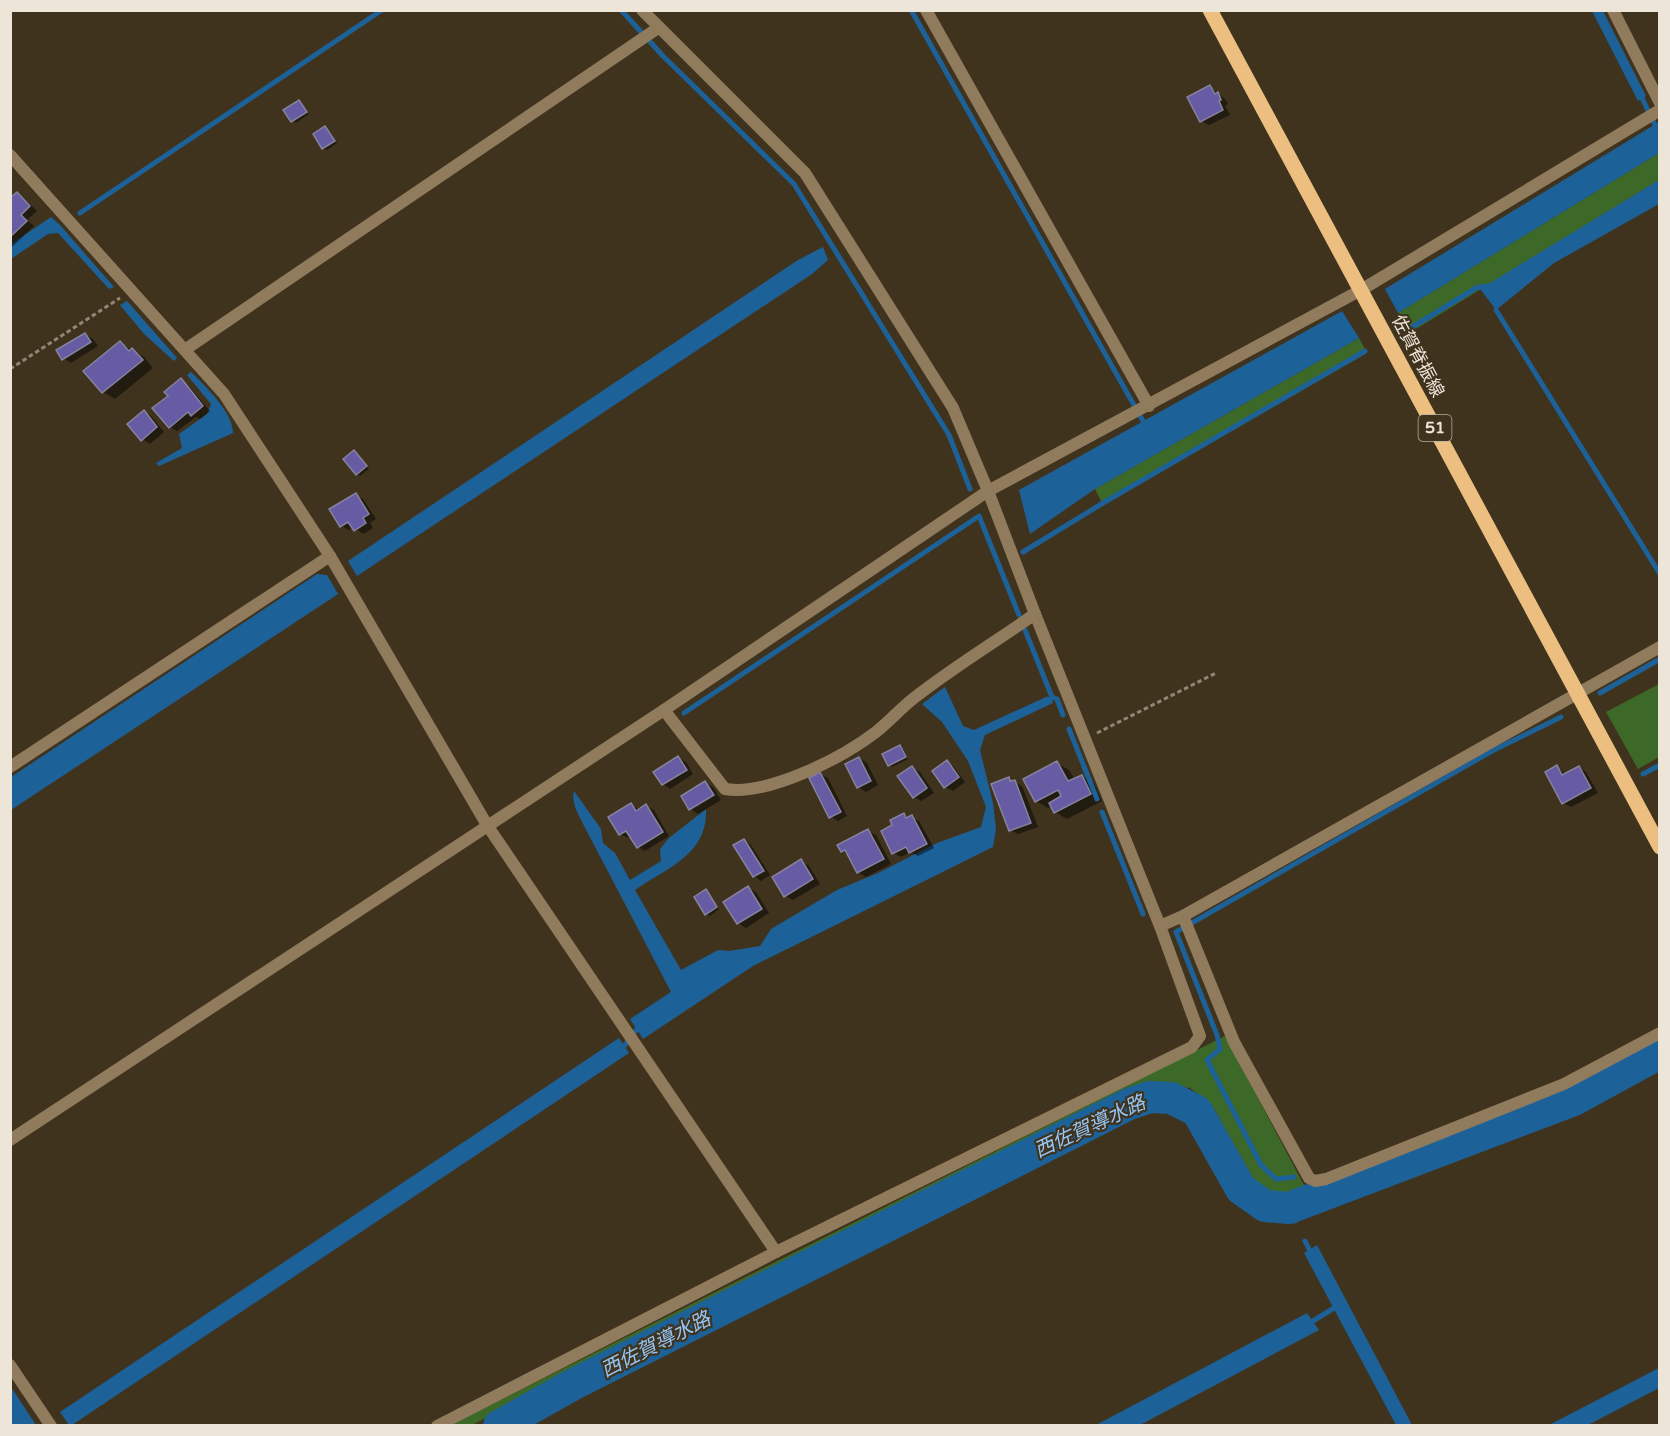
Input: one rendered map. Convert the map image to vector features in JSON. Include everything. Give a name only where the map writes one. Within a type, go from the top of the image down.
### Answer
[{"type":"main road","name":"佐賀脊振線","points":[[1210,10],[1659,847]]},
{"type":"street","points":[[436,1425],[776,1252],[1192,1047],[1200,1036],[1161,926],[988,491],[952,408],[805,172],[642,10]]},
{"type":"street","points":[[926,10],[1149,406]]},
{"type":"street","points":[[1613,10],[1659,103]]},
{"type":"street","points":[[186,349],[658,28]]},
{"type":"street","points":[[10,1140],[664,710],[988,491],[1361,290],[1659,110]]},
{"type":"street","points":[[10,155],[224,394],[330,556],[487,825],[776,1252]]},
{"type":"street","points":[[10,767],[330,556]]},
{"type":"street","points":[[664,710],[725,789],[737,791],[758,786],[796,776],[833,759],[876,732],[914,698],[1035,614]]},
{"type":"street","points":[[1161,926],[1183,916],[1659,646]]},
{"type":"street","points":[[1183,916],[1234,1042],[1309,1178],[1315,1181],[1337,1175],[1564,1084],[1659,1033]]},
{"type":"street","points":[[10,1365],[51,1425]]},
{"type":"path","points":[[10,369],[131,291]]},
{"type":"path","points":[[1085,739],[1216,673]]},
{"type":"green space","points":[[1659,153],[1659,180],[1411,332],[1398,313]]},
{"type":"green space","points":[[1359,338],[1367,353],[1103,505],[1095,489]]},
{"type":"green space","points":[[1659,684],[1659,757],[1638,769],[1606,712]]},
{"type":"green space","points":[[1225,1036],[1307,1191],[1281,1199],[1255,1182],[1212,1105],[1190,1088],[1151,1084],[472,1425],[449,1426]]},
{"type":"water","points":[[1592,11],[1603,11],[1646,96],[1638,101]]},
{"type":"water","points":[[1659,122],[1659,153],[1398,313],[1385,289]]},
{"type":"water","points":[[1659,180],[1659,204],[1554,263],[1496,310],[1480,289]]},
{"type":"water","points":[[51,217],[114,287],[109,289],[58,233],[48,234],[11,259],[11,244]]},
{"type":"water","points":[[823,247],[828,260],[812,274],[357,576],[348,561],[798,260]]},
{"type":"water","points":[[127,301],[177,358],[174,361],[144,334],[120,305]]},
{"type":"water","points":[[1342,311],[1359,338],[1095,489],[1030,534],[1019,490]]},
{"type":"water","points":[[191,372],[223,408],[232,425],[233,433],[159,466],[156,463],[182,448],[179,434],[207,414],[211,404],[187,375]]},
{"type":"water","points":[[317,574],[327,575],[338,594],[11,810],[11,777]]},
{"type":"water","points":[[945,687],[963,726],[974,730],[1046,697],[1052,697],[1053,703],[985,735],[980,750],[993,803],[996,829],[993,847],[753,966],[643,1039],[630,1019],[671,992],[579,817],[574,802],[574,791],[601,829],[603,843],[615,853],[630,880],[661,861],[660,849],[669,838],[706,809],[704,828],[693,848],[676,864],[635,890],[681,970],[718,950],[729,951],[760,946],[771,929],[837,890],[878,873],[937,843],[981,827],[986,807],[968,761],[942,722],[922,704]]},
{"type":"water","points":[[619,1038],[629,1053],[72,1425],[69,1425],[60,1412]]},
{"type":"water","points":[[1317,1245],[1412,1425],[1396,1425],[1304,1253]]},
{"type":"water","points":[[1307,1313],[1319,1330],[1140,1425],[1096,1425]]},
{"type":"water","points":[[1659,1368],[1659,1388],[1588,1425],[1549,1425]]},
{"type":"water","points":[[11,1387],[36,1425],[11,1425]]},
{"type":"building","points":[[1210,85],[1215,94],[1218,92],[1223,110],[1200,122],[1187,97]]},
{"type":"building","points":[[299,100],[307,112],[291,122],[283,110]]},
{"type":"building","points":[[325,126],[335,141],[322,149],[313,134]]},
{"type":"building","points":[[17,192],[30,206],[21,215],[27,221],[10,237],[10,198]]},
{"type":"building","points":[[85,333],[91,342],[62,360],[56,350]]},
{"type":"building","points":[[120,341],[129,351],[132,348],[143,360],[102,393],[83,371]]},
{"type":"building","points":[[181,378],[203,406],[191,416],[188,412],[169,428],[152,408],[168,396],[164,392]]},
{"type":"building","points":[[144,410],[157,427],[141,441],[127,424]]},
{"type":"building","points":[[354,450],[367,466],[356,475],[343,459]]},
{"type":"building","points":[[356,493],[369,514],[363,518],[366,523],[354,531],[348,522],[340,527],[329,509]]},
{"type":"building","points":[[900,745],[906,757],[888,766],[882,754]]},
{"type":"building","points":[[678,756],[687,770],[662,785],[653,772]]},
{"type":"building","points":[[859,757],[871,781],[857,788],[845,764]]},
{"type":"building","points":[[947,760],[959,777],[944,788],[932,771]]},
{"type":"building","points":[[1057,761],[1068,781],[1082,775],[1091,794],[1054,813],[1049,803],[1061,796],[1058,790],[1035,802],[1023,779]]},
{"type":"building","points":[[1557,765],[1562,775],[1579,766],[1591,788],[1562,804],[1545,772]]},
{"type":"building","points":[[912,766],[927,788],[913,798],[897,776]]},
{"type":"building","points":[[820,772],[841,812],[829,818],[809,778]]},
{"type":"building","points":[[1009,777],[1010,781],[1015,780],[1031,823],[1009,831],[991,784]]},
{"type":"building","points":[[705,781],[714,795],[689,810],[681,796]]},
{"type":"building","points":[[631,803],[636,811],[646,804],[663,832],[637,848],[626,831],[619,835],[608,817]]},
{"type":"building","points":[[904,813],[906,818],[912,815],[927,844],[909,853],[906,847],[892,854],[881,831],[892,825],[890,820]]},
{"type":"building","points":[[868,829],[884,859],[857,873],[845,850],[841,852],[837,845]]},
{"type":"building","points":[[744,839],[764,871],[753,877],[733,845]]},
{"type":"building","points":[[801,859],[813,879],[784,897],[772,877]]},
{"type":"building","points":[[748,886],[762,909],[737,924],[723,902]]},
{"type":"building","points":[[706,889],[717,907],[705,915],[694,897]]},
{"type":"waterway","points":[[80,213],[382,10]]},
{"type":"waterway","points":[[621,10],[663,56],[794,184],[949,435],[970,489]]},
{"type":"waterway","points":[[911,10],[1143,421]]},
{"type":"waterway","points":[[1642,98],[1655,125]]},
{"type":"waterway","points":[[1409,329],[1476,288],[1485,286]]},
{"type":"waterway","points":[[1496,310],[1660,574]]},
{"type":"waterway","points":[[1023,552],[1365,351]]},
{"type":"waterway","points":[[684,713],[979,516],[1019,615]]},
{"type":"waterway","points":[[1025,630],[1052,697],[1057,699],[1063,715]]},
{"type":"waterway","points":[[1600,693],[1660,659]]},
{"type":"waterway","points":[[1294,1177],[1276,1179],[1261,1165],[1207,1060],[1220,1049],[1217,1035],[1176,932],[1492,751],[1561,717]]},
{"type":"waterway","points":[[1069,729],[1097,799]]},
{"type":"waterway","points":[[1643,774],[1660,765]]},
{"type":"waterway","points":[[1102,812],[1143,914]]},
{"type":"waterway","points":[[625,1045],[637,1029]]},
{"type":"waterway","name":"西佐賀導水路","points":[[499,1426],[572,1385],[1129,1104],[1150,1097],[1171,1098],[1197,1111],[1241,1189],[1265,1206],[1289,1208],[1574,1100],[1660,1053]]},
{"type":"waterway","points":[[1289,1208],[1295,1221]]},
{"type":"waterway","points":[[1305,1241],[1312,1255]]},
{"type":"waterway","points":[[1313,1321],[1339,1305]]}]
